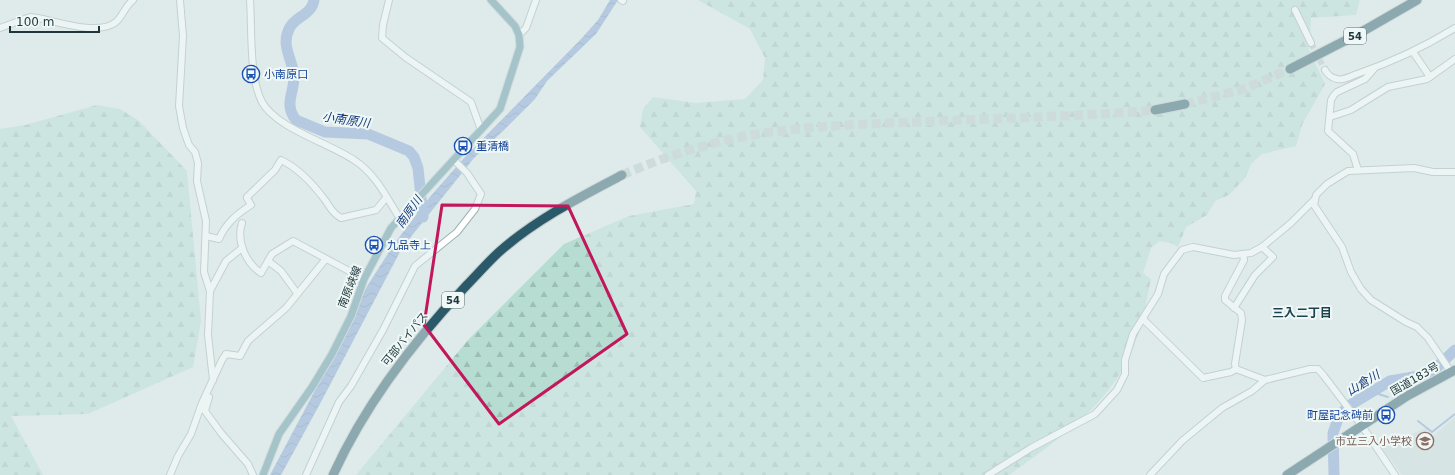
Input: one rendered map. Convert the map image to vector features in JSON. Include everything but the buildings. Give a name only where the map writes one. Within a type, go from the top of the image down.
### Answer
[{"type":"highway","name":"54","points":[[1290,69],[1358,34],[1417,0]]},
{"type":"highway","points":[[1155,110],[1184,104]]},
{"type":"highway","name":"可部バイパス","points":[[333,475],[358,426],[391,374],[444,309],[499,252],[546,218],[582,196],[622,175]]},
{"type":"highway","name":"国道183号","points":[[1287,475],[1407,396],[1451,369]]},
{"type":"main road","points":[[491,0],[515,26],[519,35]]},
{"type":"main road","name":"南原峡線","points":[[263,475],[279,434],[312,387],[332,354],[351,316],[364,279],[391,228],[455,161],[500,109],[520,47],[519,35]]},
{"type":"street","points":[[0,28],[30,17],[88,29],[108,25],[115,23],[120,18],[124,8],[133,0]]},
{"type":"street","points":[[180,0],[183,36],[179,106],[183,128],[189,145],[195,152],[198,163],[198,181],[205,211],[206,236],[204,272],[210,291],[208,334],[213,380]]},
{"type":"street","points":[[250,0],[256,89],[267,111],[301,132],[353,159],[367,170],[378,183],[400,219]]},
{"type":"street","points":[[389,0],[383,25],[382,38],[405,57],[472,102],[481,130]]},
{"type":"street","points":[[519,35],[526,28],[536,0]]},
{"type":"street","points":[[1295,10],[1311,43]]},
{"type":"street","points":[[1325,70],[1331,77],[1343,79],[1374,69],[1413,52],[1455,28]]},
{"type":"street","points":[[1413,52],[1430,77]]},
{"type":"street","points":[[1330,117],[1351,110],[1388,87],[1416,82],[1430,77],[1455,59]]},
{"type":"street","points":[[1358,170],[1353,154],[1328,131],[1331,100],[1334,95],[1365,79],[1374,69]]},
{"type":"street","points":[[206,236],[219,239],[225,226],[240,212],[251,205],[247,197],[275,170],[281,160],[291,165],[298,171],[326,201],[329,208],[341,218],[376,210],[386,198]]},
{"type":"street","points":[[306,475],[339,402],[351,386],[380,337],[415,266],[457,232],[475,209],[481,194],[467,172],[455,161]]},
{"type":"street","points":[[988,475],[1031,448],[1095,414],[1120,385],[1125,374],[1125,360],[1133,334],[1158,294],[1164,274],[1182,250],[1193,247],[1234,255],[1251,253],[1291,223],[1315,199],[1316,195],[1326,184],[1348,171],[1414,168],[1433,172],[1455,172]]},
{"type":"street","points":[[1315,199],[1316,208],[1342,247],[1351,272],[1361,289],[1371,300],[1406,322],[1417,327],[1428,338],[1441,360],[1451,369]]},
{"type":"street","points":[[242,223],[239,230],[242,248],[254,268],[261,273],[272,254],[293,242],[364,279]]},
{"type":"street","points":[[1234,308],[1255,275],[1273,257],[1262,246]]},
{"type":"street","points":[[210,291],[226,261],[242,248]]},
{"type":"street","points":[[1236,369],[1235,364],[1242,320],[1241,314],[1226,300],[1225,296],[1244,260],[1243,254]]},
{"type":"street","points":[[170,475],[178,456],[192,434],[208,391],[226,354],[240,356],[248,341],[286,308],[325,260]]},
{"type":"street","points":[[268,261],[281,271],[298,293]]},
{"type":"street","points":[[1143,319],[1204,378],[1231,372],[1236,369]]},
{"type":"street","points":[[1236,369],[1265,380]]},
{"type":"street","points":[[1150,475],[1193,431],[1222,408],[1252,391],[1265,380],[1310,369],[1318,369],[1362,426],[1395,475]]},
{"type":"street","points":[[208,391],[209,394],[205,411],[221,433],[248,464],[253,475]]},
{"type":"highlighted area","points":[[442,205],[568,206],[627,334],[499,424],[424,325]]},
{"type":"shaded area","name":"市立三入小学校","points":[[1455,417],[1455,475],[1402,475],[1381,447],[1426,428],[1432,435],[1434,435]]},
{"type":"green space","points":[[698,0],[1360,0],[1356,15],[1311,18],[1309,50],[1325,84],[1302,125],[1296,146],[1262,154],[1251,164],[1245,178],[1229,195],[1215,201],[1207,215],[1186,227],[1178,247],[1171,243],[1160,241],[1151,248],[1143,273],[1151,279],[1144,312],[1130,357],[1124,367],[1113,384],[1087,414],[1057,440],[1009,475],[356,475],[468,340],[564,244],[629,216],[694,204],[696,191],[640,127],[643,109],[653,97],[696,103],[745,99],[763,80],[765,58],[750,29]]},
{"type":"green space","points":[[97,105],[120,109],[138,120],[187,171],[201,321],[193,367],[88,414],[11,416],[43,475],[0,475],[0,129],[25,125]]},
{"type":"water","points":[[610,0],[618,0],[596,34],[547,81],[535,99],[474,158],[402,248],[281,475],[270,475],[338,347],[366,288],[394,244],[429,198],[464,158],[581,39],[598,20]]},
{"type":"waterway","name":"小南原川","points":[[314,0],[310,9],[293,23],[287,34],[286,46],[294,75],[290,98],[290,109],[292,114],[296,120],[325,132],[368,134],[409,151],[414,157],[418,168],[423,217]]},
{"type":"waterway","name":"山倉川","points":[[1334,475],[1333,433],[1339,416],[1350,405],[1390,381],[1419,376],[1435,369],[1455,350]]},
{"type":"waterway","points":[[1372,392],[1388,397]]},
{"type":"waterway","points":[[1418,421],[1432,432],[1455,414]]},
{"type":"tunnel","points":[[1311,43],[1325,70]]},
{"type":"tunnel","points":[[1185,104],[1244,89],[1290,69]]},
{"type":"tunnel","points":[[622,175],[654,162],[702,146],[735,138],[773,132],[814,127],[1066,116],[1155,110]]},
{"type":"place","name":"小南原口","points":[[251,74]]},
{"type":"place","name":"重清橋","points":[[463,146]]},
{"type":"place","name":"九品寺上","points":[[374,245]]},
{"type":"place","name":"町屋記念碑前","points":[[1386,415]]},
{"type":"place","name":"市立三入小学校","points":[[1425,441]]},
{"type":"district","name":"三入二丁目","points":[[1302,313]]},
{"type":"water label","name":"南原川","points":[[409,212]]}]
